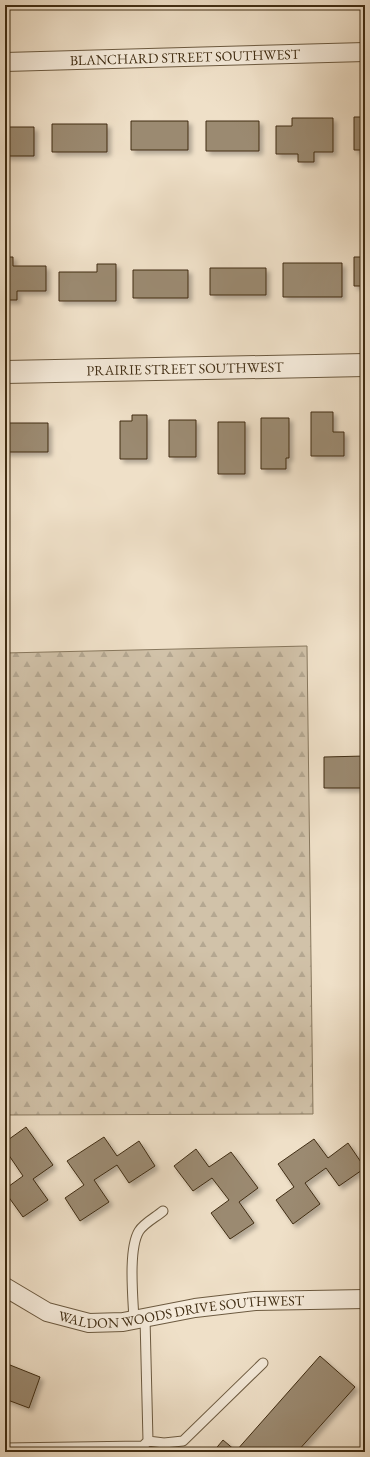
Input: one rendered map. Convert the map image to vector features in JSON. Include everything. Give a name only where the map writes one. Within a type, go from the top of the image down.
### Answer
[{"type":"street","name":"BLANCHARD STREET SOUTHWEST","points":[[5,62],[365,52]]},
{"type":"street","name":"PRAIRIE STREET SOUTHWEST","points":[[5,372],[365,365]]},
{"type":"street","name":"WALDON WOODS DRIVE SOUTHWEST","points":[[5,1286],[47,1312],[89,1323],[123,1322],[195,1308],[255,1301],[365,1299]]},
{"type":"lane","points":[[5,1448],[143,1446],[148,1441],[133,1251],[139,1230],[163,1211]]},
{"type":"lane","points":[[148,1441],[164,1443],[183,1441],[263,1363]]},
{"type":"green space","points":[[307,646],[313,1114],[5,1115],[5,653]]},
{"type":"building","points":[[354,117],[365,117],[365,150],[354,150]]},
{"type":"building","points":[[292,118],[333,118],[333,152],[314,152],[314,162],[298,162],[298,154],[276,154],[276,126],[292,126]]},
{"type":"building","points":[[131,121],[188,121],[188,150],[131,150]]},
{"type":"building","points":[[206,121],[259,121],[259,151],[206,151]]},
{"type":"building","points":[[52,124],[107,124],[107,152],[52,152]]},
{"type":"building","points":[[5,127],[34,127],[34,156],[5,156]]},
{"type":"building","points":[[5,257],[13,257],[13,266],[46,266],[46,291],[17,291],[17,300],[5,300]]},
{"type":"building","points":[[354,257],[365,257],[365,286],[354,286]]},
{"type":"building","points":[[283,263],[342,263],[342,297],[283,297]]},
{"type":"building","points":[[97,264],[116,264],[116,301],[59,301],[59,272],[97,272]]},
{"type":"building","points":[[210,268],[266,268],[266,295],[210,295]]},
{"type":"building","points":[[133,270],[188,270],[188,298],[133,298]]},
{"type":"building","points":[[311,412],[333,412],[333,432],[344,432],[344,456],[311,456]]},
{"type":"building","points":[[132,415],[147,415],[147,459],[120,459],[120,421],[132,421]]},
{"type":"building","points":[[261,418],[289,418],[289,458],[286,458],[286,469],[261,469]]},
{"type":"building","points":[[363,418],[365,418],[365,449],[363,449]]},
{"type":"building","points":[[169,420],[196,420],[196,457],[169,457]]},
{"type":"building","points":[[218,422],[245,422],[245,474],[218,474]]},
{"type":"building","points":[[5,423],[48,423],[48,452],[5,452]]},
{"type":"building","points":[[365,756],[365,788],[324,788],[324,757]]},
{"type":"building","points":[[26,1127],[53,1165],[33,1179],[48,1200],[23,1217],[5,1192],[5,1189],[23,1176],[8,1154],[5,1156],[5,1142]]},
{"type":"building","points":[[104,1137],[117,1156],[139,1141],[155,1166],[129,1183],[117,1165],[94,1180],[109,1202],[80,1221],[65,1198],[84,1185],[67,1161]]},
{"type":"building","points":[[314,1139],[328,1158],[348,1143],[365,1168],[339,1186],[326,1168],[305,1183],[320,1204],[293,1224],[276,1200],[294,1187],[278,1164]]},
{"type":"building","points":[[196,1149],[209,1167],[231,1152],[258,1188],[239,1202],[254,1223],[230,1239],[211,1213],[229,1200],[212,1178],[193,1191],[174,1166]]},
{"type":"building","points":[[320,1356],[355,1387],[297,1452],[213,1452],[223,1440],[236,1451]]},
{"type":"building","points":[[5,1363],[40,1377],[29,1408],[5,1399]]}]
